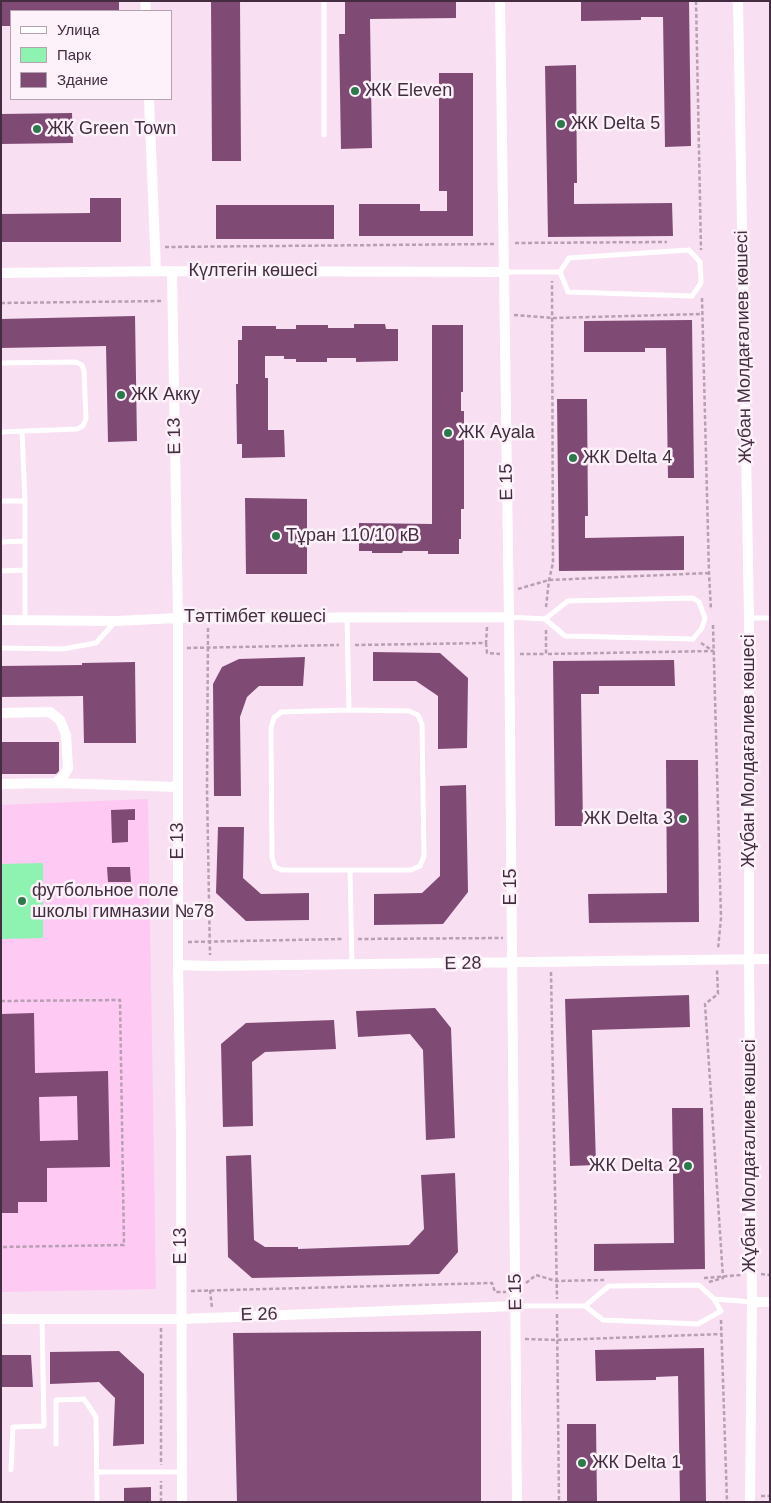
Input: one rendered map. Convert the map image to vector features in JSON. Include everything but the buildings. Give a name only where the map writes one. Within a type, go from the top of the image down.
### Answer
[{"type":"street","name":"E 15","points":[[500,1],[509,591],[517,1502]]},
{"type":"street","name":"Жұбан Молдағалиев көшесі","points":[[738,1],[749,618],[748,960],[750,1274],[752,1302],[750,1502]]},
{"type":"street","points":[[149,100],[156,271]]},
{"type":"street","name":"Күлтегін көшесі","points":[[1,273],[156,271],[504,272]]},
{"type":"street","name":"E 13","points":[[172,271],[178,618],[178,965],[182,1502]]},
{"type":"street","name":"Тәттімбет көшесі","points":[[1,620],[116,621],[178,618],[509,617]]},
{"type":"street","points":[[1,713],[50,712],[60,720],[66,735],[68,768],[63,777],[55,782]]},
{"type":"street","points":[[1,784],[55,782],[178,787]]},
{"type":"street","name":"E 28","points":[[178,965],[550,963],[770,959]]},
{"type":"street","points":[[752,1302],[770,1302]]},
{"type":"street","name":"E 26","points":[[1,1319],[182,1319],[516,1306]]},
{"type":"lane","points":[[324,1],[324,135]]},
{"type":"lane","points":[[689,250],[700,262],[701,283],[692,296],[568,292],[560,272],[569,258],[689,250]]},
{"type":"lane","points":[[504,272],[560,272]]},
{"type":"lane","points":[[1,363],[76,362],[82,365],[84,371],[86,419],[83,426],[77,429],[1,432]]},
{"type":"lane","points":[[22,432],[25,501],[25,620]]},
{"type":"lane","points":[[1,501],[25,501]]},
{"type":"lane","points":[[1,542],[24,541]]},
{"type":"lane","points":[[1,571],[24,570]]},
{"type":"lane","points":[[509,617],[545,619],[565,636],[693,639],[702,628],[704,618],[699,602],[693,598],[568,601],[545,619]]},
{"type":"lane","points":[[347,617],[349,710]]},
{"type":"lane","points":[[749,618],[770,618]]},
{"type":"lane","points":[[1,648],[63,649],[96,643],[116,621]]},
{"type":"lane","points":[[409,711],[418,715],[422,724],[424,856],[420,866],[411,870],[350,871],[282,870],[275,867],[272,857],[271,728],[274,718],[281,712],[409,711]]},
{"type":"lane","points":[[350,871],[352,965]]},
{"type":"lane","points":[[516,1306],[585,1306],[603,1320],[698,1324],[721,1311],[714,1299],[699,1285],[609,1286],[585,1306]]},
{"type":"lane","points":[[714,1299],[752,1302]]},
{"type":"lane","points":[[11,1470],[13,1427],[44,1426],[42,1319]]},
{"type":"lane","points":[[56,1444],[56,1400],[84,1399],[96,1417],[97,1502]]},
{"type":"lane","points":[[97,1472],[182,1472]]},
{"type":"path","points":[[696,1],[701,259]]},
{"type":"path","points":[[155,247],[671,242]]},
{"type":"path","points":[[552,272],[553,563],[548,580],[545,619],[546,654],[714,652]]},
{"type":"path","points":[[702,294],[709,573],[712,612]]},
{"type":"path","points":[[1,303],[172,300]]},
{"type":"path","points":[[505,314],[553,318],[702,314]]},
{"type":"path","points":[[509,591],[548,580],[709,573]]},
{"type":"path","points":[[208,618],[207,790],[210,966]]},
{"type":"path","points":[[712,622],[722,918],[717,960],[718,994],[705,1004],[723,1278]]},
{"type":"path","points":[[693,639],[714,652]]},
{"type":"path","points":[[550,963],[559,1502]]},
{"type":"path","points":[[1,1002],[120,1000],[124,1245],[1,1247]]},
{"type":"path","points":[[699,1285],[723,1278],[750,1274]]},
{"type":"path","points":[[181,1291],[492,1284],[494,1292],[515,1292],[536,1275],[556,1281],[611,1280]]},
{"type":"path","points":[[695,1278],[723,1278]]},
{"type":"path","points":[[210,1290],[213,1317]]},
{"type":"path","points":[[721,1311],[727,1502]]},
{"type":"path","points":[[161,1319],[161,1502]]},
{"type":"path","points":[[516,1338],[557,1340],[722,1334]]},
{"type":"shaded area","points":[[148,799],[156,1289],[1,1292],[1,805]]},
{"type":"green space","name":"футбольное поле школы гимназии №78","points":[[43,863],[43,938],[1,939],[1,864]]},
{"type":"place","name":"ЖК Eleven","points":[[355,91]]},
{"type":"place","name":"ЖК Delta 5","points":[[561,124]]},
{"type":"place","name":"ЖК Green Town","points":[[37,129]]},
{"type":"place","name":"ЖК Акку","points":[[121,395]]},
{"type":"place","name":"ЖК Ayala","points":[[448,433]]},
{"type":"place","name":"ЖК Delta 4","points":[[573,458]]},
{"type":"place","name":"Тұран 110/10 кВ","points":[[276,536]]},
{"type":"place","name":"ЖК Delta 3","points":[[683,819]]},
{"type":"place","name":"футбольное поле школы гимназии №78","points":[[22,901]]},
{"type":"place","name":"ЖК Delta 2","points":[[688,1166]]},
{"type":"place","name":"ЖК Delta 1","points":[[582,1463]]}]
